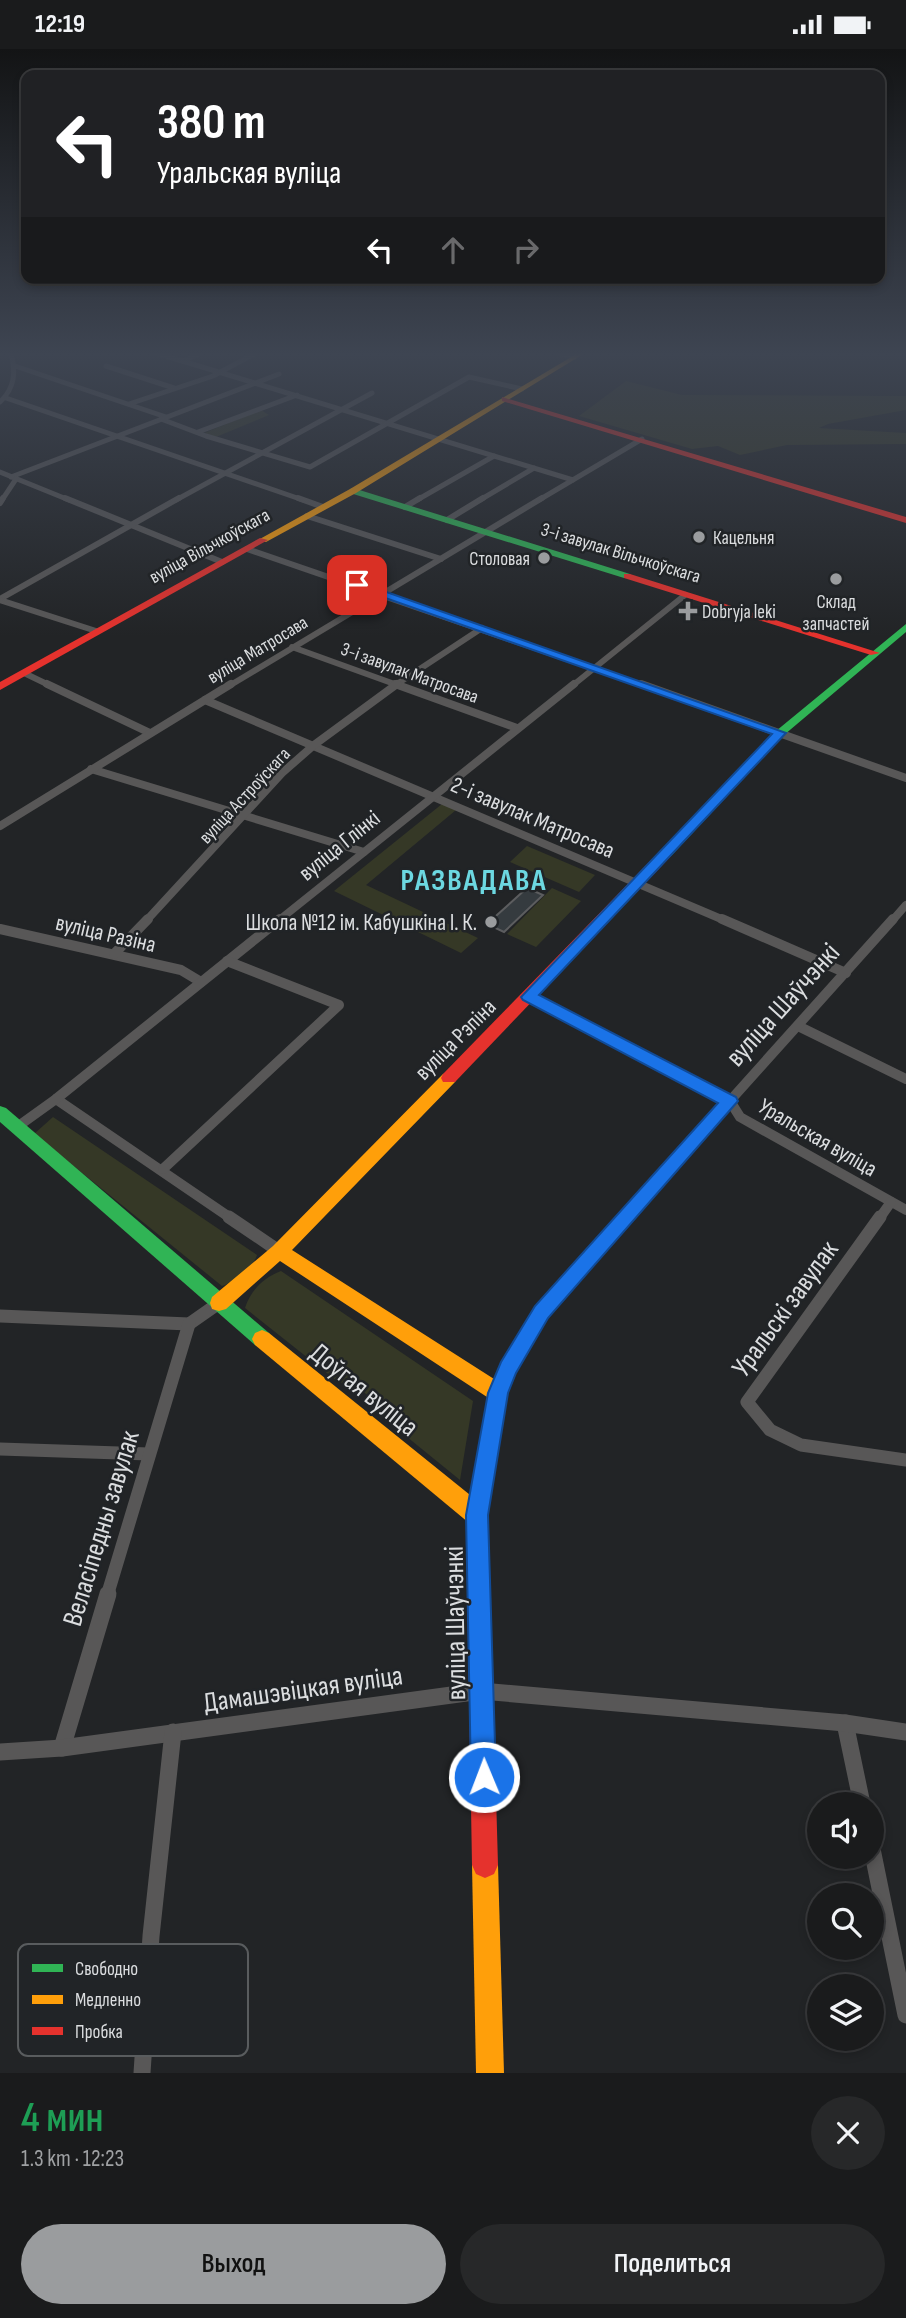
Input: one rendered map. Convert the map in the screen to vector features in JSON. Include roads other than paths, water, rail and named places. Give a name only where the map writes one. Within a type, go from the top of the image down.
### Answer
[{"type":"street","points":[[0,503],[13,478],[89,447]]},
{"type":"street","points":[[151,447],[324,507]]},
{"type":"street","points":[[244,447],[310,467],[345,447]]},
{"type":"street","points":[[0,600],[270,447]]},
{"type":"street","name":"вуліца Вільчкоўскага","points":[[0,687],[96,631],[354,491],[426,447]]},
{"type":"street","points":[[464,447],[573,480]]},
{"type":"street","name":"вуліца Матросава","points":[[0,826],[292,647],[628,447]]},
{"type":"street","points":[[670,447],[906,520]]},
{"type":"street","points":[[405,507],[494,456]]},
{"type":"street","points":[[447,520],[534,468]]},
{"type":"street","points":[[0,472],[222,562]]},
{"type":"street","name":"3-і завулак Вільчкоўскага","points":[[354,491],[876,653]]},
{"type":"street","points":[[307,516],[441,559]]},
{"type":"street","points":[[247,549],[382,593],[906,778]]},
{"type":"street","name":"вуліца Глінкі","points":[[17,1127],[56,1099],[685,595]]},
{"type":"street","points":[[0,600],[96,631]]},
{"type":"street","name":"вуліца Рэпіна","points":[[279,1251],[529,997],[780,733],[906,627]]},
{"type":"street","name":"вуліца Астроўскага","points":[[114,954],[282,773],[314,745],[397,684],[482,628]]},
{"type":"street","name":"3-і завулак Матросава","points":[[292,647],[517,728]]},
{"type":"street","points":[[24,673],[150,733]]},
{"type":"street","name":"2-і завулак Матросава","points":[[205,700],[638,882],[846,973]]},
{"type":"street","points":[[90,769],[246,814],[364,852]]},
{"type":"street","name":"вуліца Шаўчэнкі","points":[[490,2073],[477,1515],[498,1393],[508,1368],[541,1312],[906,905]]},
{"type":"street","name":"вуліца Разіна","points":[[0,929],[181,970],[201,982]]},
{"type":"street","points":[[163,1169],[339,1005],[227,961]]},
{"type":"street","name":"Уральская вуліца","points":[[529,997],[730,1101],[740,1117],[906,1210]]},
{"type":"street","points":[[798,1026],[906,1079]]},
{"type":"street","points":[[56,1099],[163,1169],[279,1251],[498,1393]]},
{"type":"street","name":"Доўгая вуліца","points":[[0,1111],[219,1303],[477,1515]]},
{"type":"street","name":"Уральскі завулак","points":[[891,1202],[747,1402],[769,1430],[801,1445],[906,1460]]},
{"type":"street","points":[[0,1316],[189,1324],[219,1303],[279,1251]]},
{"type":"street","name":"Веласіпедны завулак","points":[[62,1748],[189,1324]]},
{"type":"street","points":[[0,1449],[149,1454]]},
{"type":"street","name":"Дамашэвіцкая вуліца","points":[[0,1752],[62,1748],[481,1691],[845,1723],[906,1732]]},
{"type":"street","points":[[845,1723],[859,1792]]},
{"type":"street","points":[[150,1944],[173,1733]]},
{"type":"street","points":[[876,1869],[906,2015]]},
{"type":"place","name":"Кацельня","points":[[699,537]]},
{"type":"place","name":"Столовая","points":[[544,558]]},
{"type":"place","name":"Склад запчастей","points":[[836,579]]},
{"type":"place","name":"Dobryja leki","points":[[688,611]]},
{"type":"place","name":"Школа №12 ім. Кабушкіна І. К.","points":[[491,922]]},
{"type":"district","name":"РАЗВАДАВА","points":[[474,880]]}]
